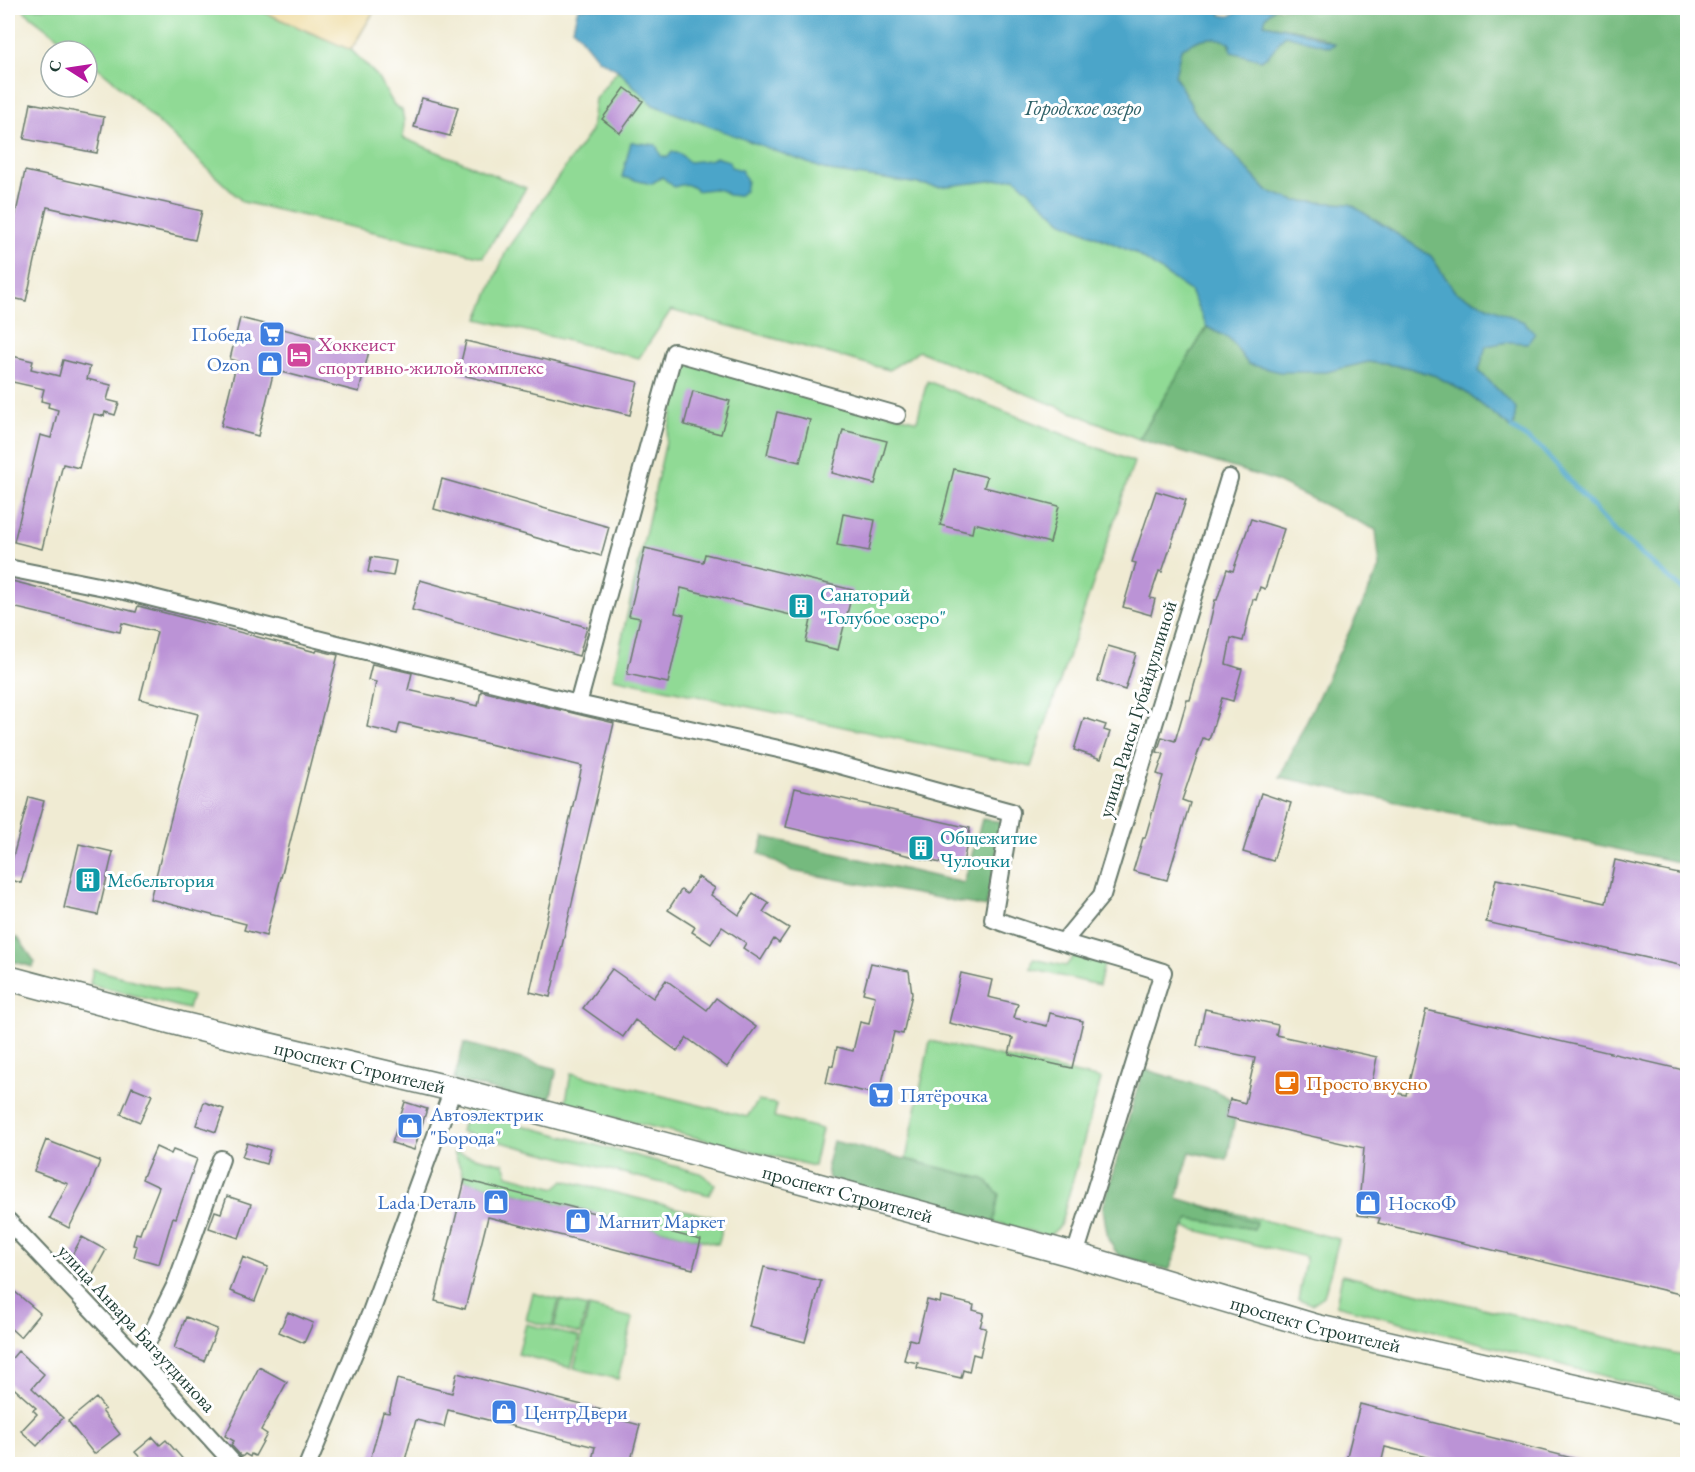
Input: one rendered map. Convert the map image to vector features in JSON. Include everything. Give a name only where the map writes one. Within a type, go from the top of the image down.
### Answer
[{"type":"street","points":[[578,704],[674,352],[897,415]]},
{"type":"street","name":"улица Раисы Губайдуллиной","points":[[1064,941],[1102,895],[1229,478]]},
{"type":"street","points":[[8,568],[129,592],[578,704],[792,752],[1011,812],[993,919],[1035,935],[1064,941],[1162,972],[1075,1256]]},
{"type":"street","name":"проспект Строителей","points":[[8,978],[184,1025],[453,1089],[779,1175],[1075,1256],[1317,1327],[1688,1412]]},
{"type":"street","points":[[308,1464],[370,1312],[453,1089]]},
{"type":"street","points":[[139,1359],[176,1284],[221,1159]]},
{"type":"street","name":"улица Анвара Багаутдинова","points":[[8,1221],[139,1359],[234,1464]]},
{"type":"green space","points":[[25,8],[254,8],[351,50],[377,76],[394,105],[402,110],[403,138],[526,188],[483,257],[243,202],[99,69],[99,39],[60,39],[24,11]]},
{"type":"green space","points":[[1275,8],[1687,8],[1687,864],[1280,777],[1380,567],[1376,530],[1273,480],[1139,439],[1207,327],[1230,339],[1248,364],[1326,372],[1368,362],[1406,367],[1436,376],[1465,392],[1513,429],[1516,408],[1479,371],[1485,346],[1508,342],[1528,343],[1524,322],[1455,292],[1431,256],[1350,204],[1296,201],[1267,191],[1196,114],[1175,75],[1181,49],[1193,42],[1205,38],[1217,38],[1230,43],[1231,52],[1261,60],[1269,55],[1284,35],[1334,44],[1310,33],[1263,24],[1266,16]]},
{"type":"green space","points":[[618,70],[653,105],[991,179],[1015,177],[1063,222],[1135,253],[1190,291],[1207,327],[1139,439],[919,351],[889,370],[671,310],[639,358],[478,319],[507,249],[591,131],[595,99]]},
{"type":"green space","points":[[685,356],[917,421],[927,381],[1134,462],[1031,767],[613,678]]},
{"type":"green space","points":[[982,819],[1004,822],[986,907],[792,871],[759,853],[764,837],[964,883]]},
{"type":"green space","points":[[8,935],[18,938],[35,962],[33,967],[8,960]]},
{"type":"green space","points":[[1075,954],[1102,959],[1104,965],[1099,985],[1031,969],[1033,959],[1066,966]]},
{"type":"green space","points":[[93,969],[192,996],[188,1009],[90,984]]},
{"type":"green space","points":[[930,1041],[1101,1079],[1060,1226],[1049,1236],[994,1222],[984,1179],[906,1159]]},
{"type":"green space","points":[[464,1043],[557,1069],[549,1104],[454,1080]]},
{"type":"green space","points":[[1143,1069],[1214,1090],[1230,1099],[1226,1117],[1235,1119],[1227,1160],[1190,1152],[1177,1198],[1256,1222],[1254,1229],[1189,1219],[1182,1231],[1169,1270],[1118,1255],[1108,1239],[1103,1208]]},
{"type":"green space","points":[[571,1073],[747,1117],[758,1101],[777,1104],[774,1117],[822,1129],[814,1166],[565,1106]]},
{"type":"green space","points":[[466,1110],[700,1173],[715,1184],[709,1195],[461,1132]]},
{"type":"green space","points":[[833,1141],[984,1179],[999,1194],[994,1222],[829,1179],[827,1165]]},
{"type":"green space","points":[[454,1152],[504,1164],[508,1175],[556,1188],[564,1180],[721,1219],[721,1235],[718,1244],[465,1180]]},
{"type":"green space","points":[[1198,1204],[1339,1239],[1324,1296],[1312,1304],[1298,1299],[1306,1257],[1183,1227],[1189,1219],[1254,1229],[1255,1222]]},
{"type":"green space","points":[[1342,1275],[1687,1356],[1687,1398],[1336,1305]]},
{"type":"green space","points":[[533,1293],[559,1300],[552,1327],[526,1320]]},
{"type":"green space","points":[[561,1300],[587,1307],[580,1334],[554,1327]]},
{"type":"green space","points":[[589,1307],[633,1318],[618,1379],[574,1368]]},
{"type":"green space","points":[[526,1324],[579,1337],[571,1368],[518,1354]]},
{"type":"sand","points":[[254,8],[376,8],[351,50]]},
{"type":"water","name":"Городское озеро","points":[[578,8],[1221,8],[1221,15],[1230,16],[1242,8],[1275,8],[1266,16],[1264,24],[1303,32],[1335,44],[1330,47],[1285,35],[1269,55],[1261,60],[1231,52],[1230,43],[1217,38],[1205,38],[1193,42],[1181,49],[1175,76],[1196,114],[1267,191],[1296,201],[1350,204],[1431,256],[1455,292],[1524,322],[1535,333],[1528,343],[1508,342],[1486,346],[1479,371],[1516,408],[1513,429],[1465,392],[1436,376],[1406,367],[1368,362],[1326,372],[1280,372],[1248,364],[1230,339],[1207,327],[1190,291],[1135,253],[1063,222],[1015,178],[939,187],[829,171],[653,105],[618,70],[598,59],[573,28]]},
{"type":"water","points":[[631,142],[656,145],[661,156],[668,157],[672,152],[680,154],[689,162],[716,157],[729,161],[731,167],[741,170],[747,181],[745,191],[738,196],[728,195],[718,189],[697,191],[686,184],[674,187],[662,177],[651,184],[622,177]]},
{"type":"building","points":[[625,88],[643,101],[620,133],[602,119]]},
{"type":"building","points":[[422,98],[458,107],[450,136],[414,127]]},
{"type":"building","points":[[31,103],[104,117],[97,153],[24,139]]},
{"type":"building","points":[[25,171],[202,211],[195,240],[47,207],[26,301],[8,297],[8,250]]},
{"type":"building","name":"Хоккеист спортивно-жилой комплекс","points":[[240,318],[369,351],[359,392],[274,370],[258,436],[221,426],[237,361],[230,359]]},
{"type":"building","points":[[466,341],[638,382],[630,415],[458,374]]},
{"type":"building","points":[[8,355],[33,361],[31,369],[59,376],[63,360],[90,367],[87,379],[111,385],[107,400],[119,403],[115,415],[105,412],[104,416],[94,414],[79,468],[63,464],[42,549],[14,542],[40,435],[51,438],[58,410],[48,407],[49,403],[41,401],[44,389],[8,381]]},
{"type":"building","points":[[693,391],[730,401],[721,434],[684,425]]},
{"type":"building","points":[[777,412],[810,420],[800,462],[767,454]]},
{"type":"building","points":[[843,430],[887,441],[875,484],[832,473]]},
{"type":"building","points":[[954,469],[987,477],[984,487],[1059,506],[1050,543],[974,523],[972,533],[940,525]]},
{"type":"building","points":[[442,479],[609,527],[601,556],[434,509]]},
{"type":"building","points":[[1156,491],[1186,500],[1162,572],[1159,571],[1150,598],[1155,599],[1151,615],[1123,607],[1136,563],[1132,562]]},
{"type":"building","points":[[843,514],[875,520],[869,551],[837,545]]},
{"type":"building","points":[[1251,519],[1284,529],[1265,589],[1260,587],[1256,600],[1253,599],[1243,641],[1231,638],[1226,664],[1242,669],[1233,701],[1222,698],[1209,740],[1203,738],[1182,800],[1190,803],[1167,880],[1133,871],[1163,776],[1157,774],[1164,754],[1157,752],[1162,737],[1175,741],[1187,700],[1190,700],[1208,636],[1215,600],[1217,600],[1227,569],[1233,571]]},
{"type":"building","points":[[645,548],[703,562],[705,554],[853,590],[838,650],[806,642],[811,620],[681,588],[675,613],[684,615],[668,683],[627,674],[640,618],[629,616]]},
{"type":"building","points":[[371,557],[396,561],[393,576],[368,572]]},
{"type":"building","points":[[8,580],[136,612],[138,606],[316,652],[317,650],[338,655],[266,936],[244,930],[246,924],[150,899],[198,714],[140,699],[157,632],[122,623],[120,632],[8,606]]},
{"type":"building","points":[[420,580],[587,627],[579,656],[412,610]]},
{"type":"building","points":[[1108,646],[1136,654],[1125,690],[1098,681]]},
{"type":"building","points":[[372,664],[412,673],[408,690],[478,706],[481,691],[614,723],[550,997],[530,992],[582,766],[400,723],[397,734],[367,727],[376,682],[368,680]]},
{"type":"building","points":[[1084,718],[1106,725],[1104,730],[1110,732],[1101,759],[1074,750]]},
{"type":"building","name":"Общежитие Чулочки","points":[[795,788],[970,828],[962,868],[786,827]]},
{"type":"building","points":[[1261,793],[1291,803],[1273,861],[1243,852]]},
{"type":"building","points":[[29,797],[44,801],[21,883],[8,879],[8,875]]},
{"type":"building","name":"Мебельтория","points":[[79,844],[113,852],[98,915],[64,908]]},
{"type":"building","points":[[1615,860],[1688,876],[1688,967],[1486,922],[1496,879],[1606,903]]},
{"type":"building","points":[[698,877],[715,888],[711,895],[739,915],[753,893],[769,903],[763,912],[789,928],[779,943],[774,939],[761,960],[743,948],[746,943],[722,927],[711,944],[692,932],[695,927],[668,910],[681,890],[687,894]]},
{"type":"building","points":[[871,963],[909,971],[912,994],[903,1034],[894,1032],[879,1095],[826,1083],[837,1047],[853,1051],[860,1022],[869,1024],[875,996],[863,993]]},
{"type":"building","points":[[612,969],[653,998],[666,980],[707,1010],[716,998],[756,1027],[727,1067],[687,1038],[677,1051],[635,1020],[623,1037],[583,1008]]},
{"type":"building","points":[[961,973],[992,980],[988,997],[1018,1004],[1014,1018],[1047,1026],[1050,1013],[1083,1021],[1072,1068],[1009,1054],[1013,1038],[949,1023]]},
{"type":"building","points":[[1205,1009],[1278,1025],[1276,1035],[1377,1057],[1371,1087],[1406,1095],[1426,1010],[1688,1071],[1688,1261],[1680,1294],[1378,1223],[1380,1218],[1358,1215],[1364,1148],[1226,1117],[1230,1099],[1245,1103],[1255,1058],[1197,1046]]},
{"type":"building","points":[[132,1087],[152,1095],[140,1122],[121,1114]]},
{"type":"building","points":[[204,1102],[224,1109],[216,1132],[196,1125]]},
{"type":"building","name":"Автоэлектрик \"Борода\"","points":[[405,1102],[427,1109],[414,1150],[392,1143]]},
{"type":"building","points":[[46,1140],[100,1161],[90,1187],[69,1228],[50,1218],[68,1184],[34,1171]]},
{"type":"building","points":[[247,1143],[270,1150],[266,1164],[242,1157]]},
{"type":"building","points":[[156,1147],[171,1154],[173,1150],[197,1159],[176,1218],[173,1217],[159,1264],[134,1257],[137,1246],[133,1245],[136,1233],[140,1234],[159,1187],[142,1179]]},
{"type":"building","points":[[465,1180],[701,1240],[693,1269],[488,1217],[465,1309],[435,1301]]},
{"type":"building","points":[[227,1196],[251,1204],[239,1238],[209,1228],[215,1211],[221,1213]]},
{"type":"building","points":[[82,1237],[106,1250],[90,1279],[66,1266]]},
{"type":"building","points":[[243,1257],[268,1267],[255,1301],[230,1291]]},
{"type":"building","points":[[764,1267],[821,1281],[805,1342],[749,1327]]},
{"type":"building","points":[[8,1286],[40,1313],[20,1337],[8,1326]]},
{"type":"building","points":[[941,1297],[974,1305],[973,1310],[984,1313],[980,1327],[986,1328],[980,1356],[973,1354],[969,1372],[963,1370],[961,1378],[917,1368],[918,1363],[904,1360],[909,1339],[917,1341],[927,1300],[940,1303]]},
{"type":"building","points":[[288,1312],[313,1323],[304,1343],[279,1332]]},
{"type":"building","points":[[186,1317],[217,1329],[204,1361],[174,1348]]},
{"type":"building","points":[[18,1351],[44,1374],[32,1388],[63,1418],[37,1446],[21,1431],[37,1414],[33,1410],[36,1408],[8,1383],[8,1363]]},
{"type":"building","points":[[259,1367],[287,1382],[261,1430],[267,1434],[255,1456],[251,1454],[250,1457],[245,1454],[242,1457],[231,1445],[234,1441],[225,1436]]},
{"type":"building","points":[[457,1373],[602,1410],[601,1415],[640,1425],[630,1464],[591,1464],[595,1447],[448,1410],[444,1427],[416,1420],[404,1464],[369,1464],[383,1412],[389,1413],[397,1379],[452,1393]]},
{"type":"building","points":[[96,1398],[105,1409],[102,1411],[120,1434],[94,1454],[68,1421]]},
{"type":"building","points":[[1360,1404],[1580,1460],[1580,1464],[1455,1464],[1385,1447],[1381,1464],[1345,1464]]},
{"type":"building","points":[[153,1437],[160,1445],[166,1440],[187,1464],[146,1464],[135,1452]]},
{"type":"waterway","points":[[1513,429],[1541,448],[1614,531],[1688,594]]},
{"type":"place","name":"Победа","points":[[272,334]]},
{"type":"place","name":"Хоккеист спортивно-жилой комплекс","points":[[299,355]]},
{"type":"place","name":"Ozon","points":[[270,364]]},
{"type":"place","name":"Санаторий \"Голубое озеро\"","points":[[801,606]]},
{"type":"place","name":"Общежитие Чулочки","points":[[921,848]]},
{"type":"place","name":"Мебельтория","points":[[88,880]]},
{"type":"place","name":"Просто вкусно","points":[[1287,1083]]},
{"type":"place","name":"Пятёрочка","points":[[881,1095]]},
{"type":"place","name":"Автоэлектрик \"Борода\"","points":[[410,1126]]},
{"type":"place","name":"Lada Dеталь","points":[[496,1202]]},
{"type":"place","name":"НоскоФ","points":[[1368,1203]]},
{"type":"place","name":"Магнит Маркет","points":[[578,1221]]},
{"type":"place","name":"ЦентрДвери","points":[[504,1412]]}]
